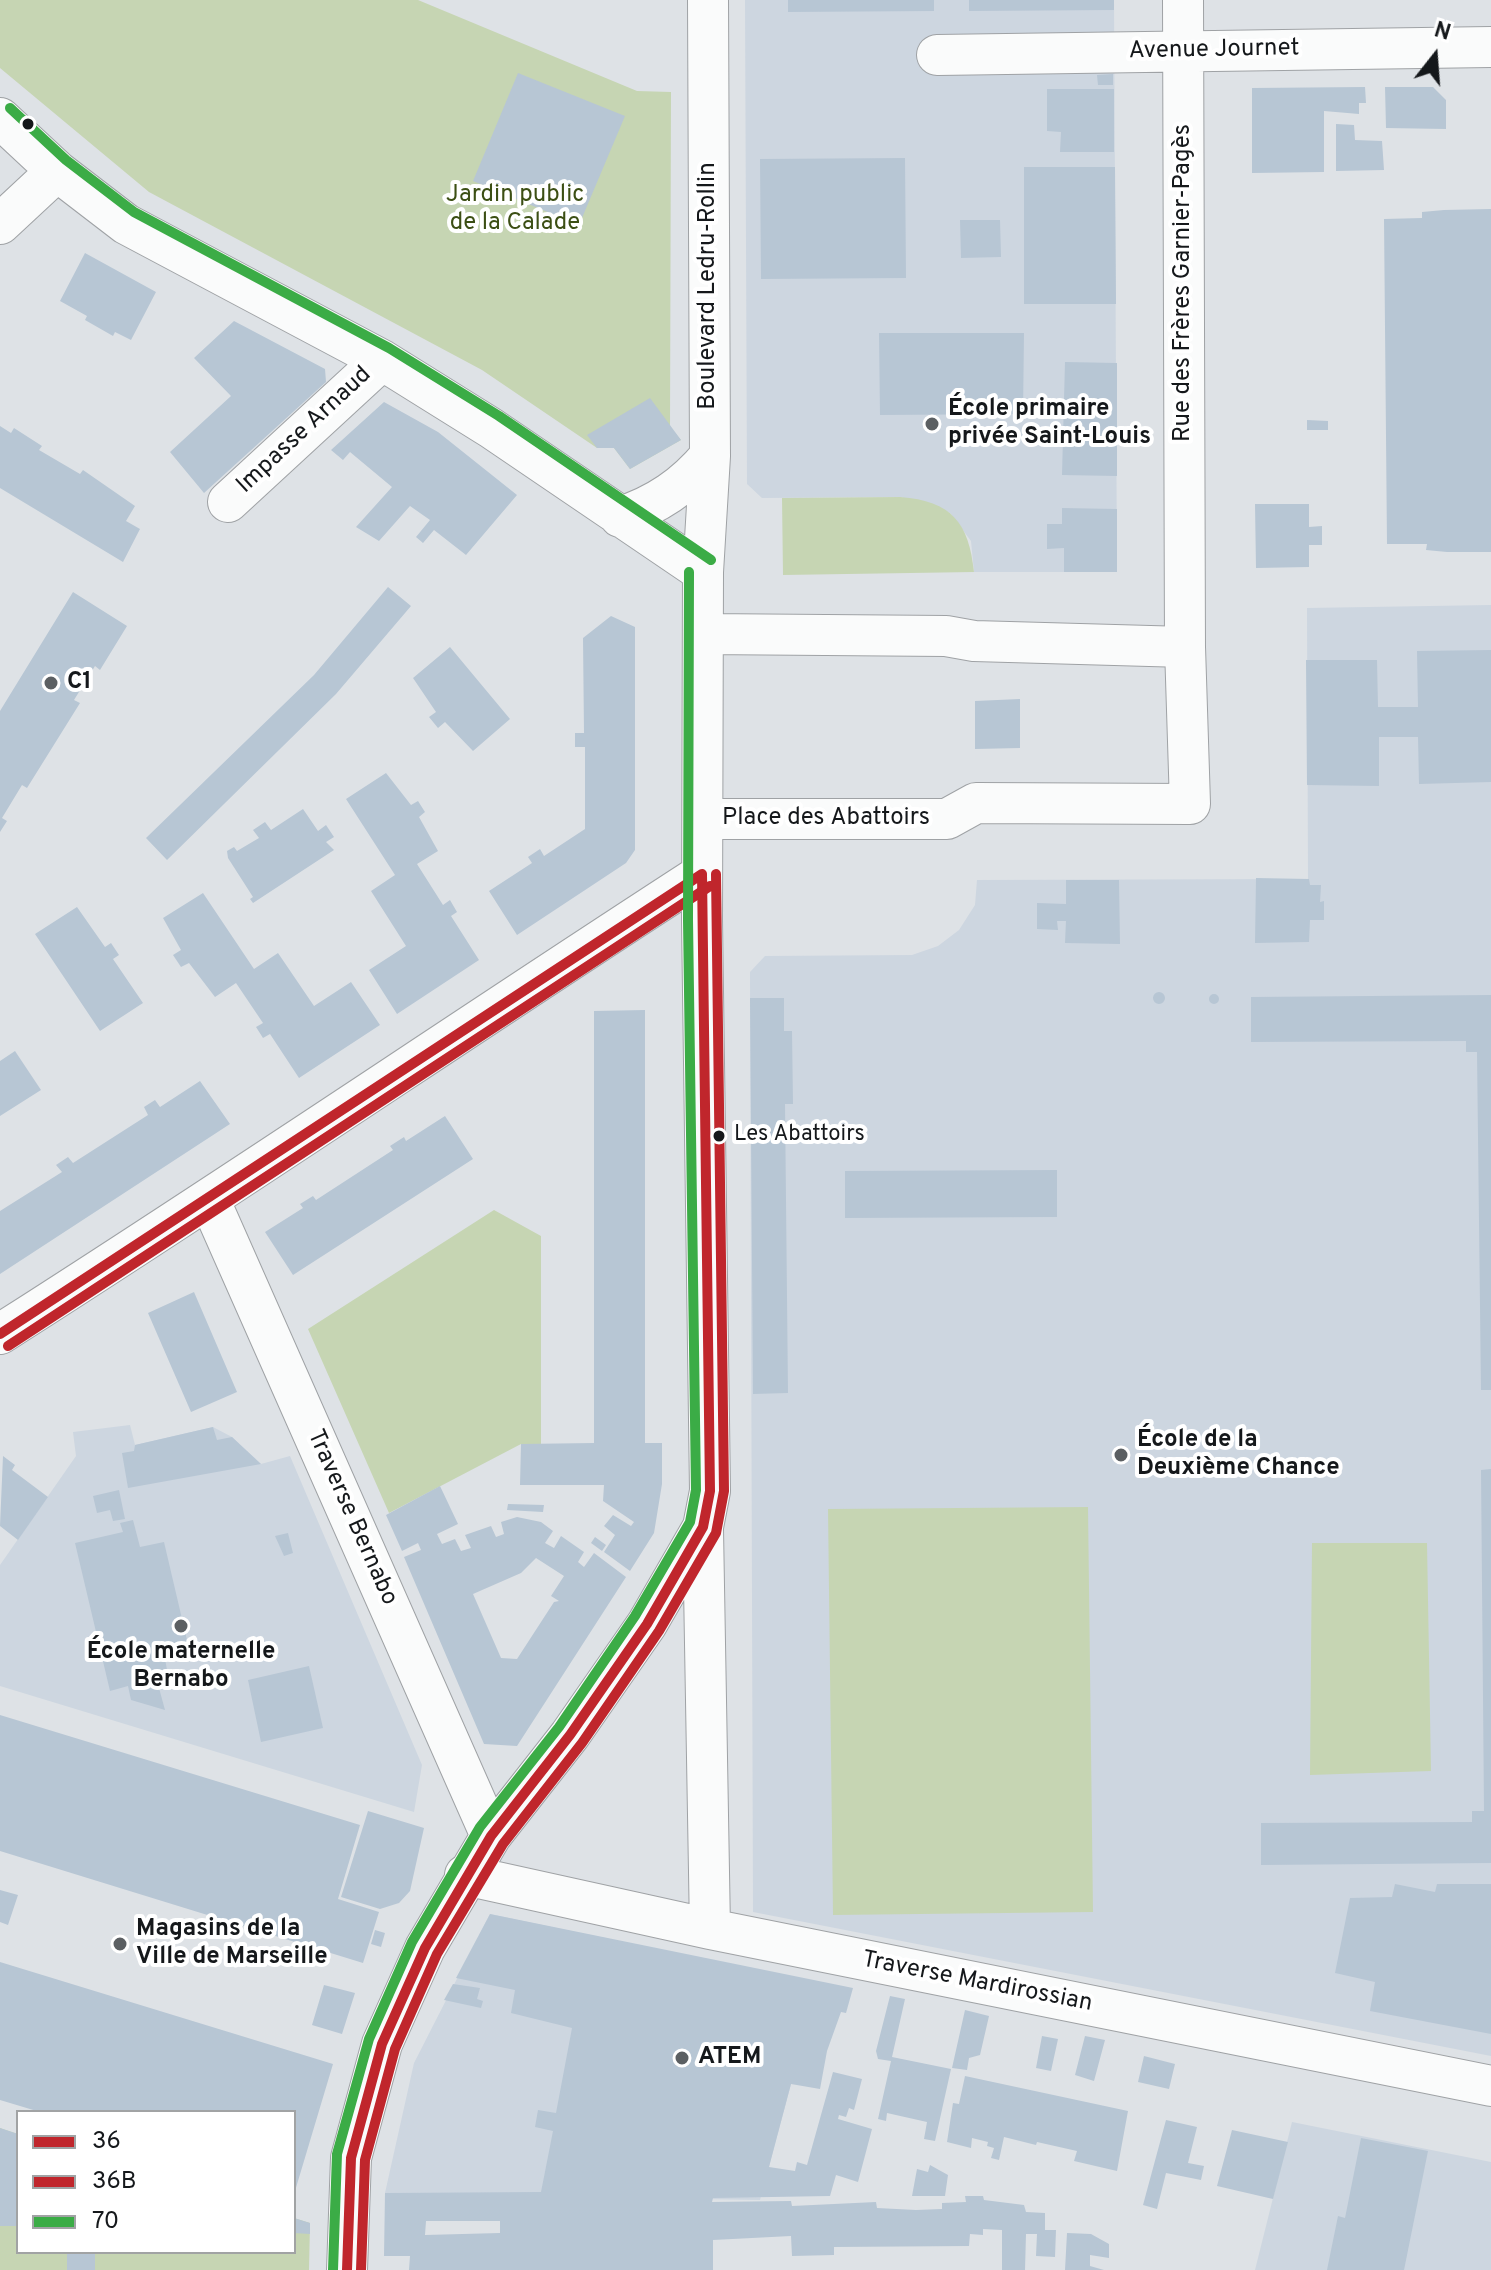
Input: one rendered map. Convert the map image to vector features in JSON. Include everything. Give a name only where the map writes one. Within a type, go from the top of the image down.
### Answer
[{"type":"street","name":"Boulevard Ledru-Rollin","points":[[703,1527],[710,1491],[702,874],[705,819],[703,572],[710,456],[708,0]]},
{"type":"street","name":"Rue des Frères Garnier-Pagès","points":[[947,819],[976,803],[1190,804],[1185,647],[1183,0]]},
{"type":"street","name":"Avenue Journet","points":[[937,55],[1491,47]]},
{"type":"street","points":[[0,118],[57,171],[126,224],[382,360],[491,428],[703,572]]},
{"type":"street","points":[[0,224],[57,171]]},
{"type":"street","name":"Impasse Arnaud","points":[[228,502],[382,360]]},
{"type":"street","points":[[620,517],[651,506],[693,477],[710,456]]},
{"type":"street","points":[[705,634],[946,636],[974,641],[1185,647]]},
{"type":"street","name":"Place des Abattoirs","points":[[705,819],[947,819]]},
{"type":"street","points":[[0,1334],[210,1201],[281,1150],[702,874]]},
{"type":"street","name":"Traverse Bernabo","points":[[210,1201],[491,1836]]},
{"type":"street","points":[[347,2270],[351,2158],[382,2044],[425,1948],[465,1875],[491,1836],[570,1735],[647,1624],[703,1527]]},
{"type":"street","points":[[703,1527],[710,1929]]},
{"type":"street","name":"Traverse Mardirossian","points":[[465,1875],[710,1929],[1491,2086]]},
{"type":"shaded area","points":[[745,0],[1114,0],[1117,572],[974,572],[971,541],[950,513],[900,497],[762,498],[747,484]]},
{"type":"shaded area","name":"École de la Deuxième Chance","points":[[1491,605],[1491,2056],[753,1912],[750,972],[765,956],[912,955],[938,946],[959,930],[975,905],[977,880],[1308,879],[1307,608]]},
{"type":"shaded area","name":"École maternelle Bernabo","points":[[130,1425],[135,1445],[213,1427],[232,1437],[261,1464],[290,1456],[422,1765],[414,1812],[0,1686],[0,1565],[76,1456],[73,1432]]},
{"type":"shaded area","points":[[490,1914],[818,1983],[760,2200],[385,2193],[414,2063]]},
{"type":"shaded area","points":[[1292,2122],[1491,2162],[1491,2270],[1255,2270]]},
{"type":"green space","name":"Jardin public de la Calade","points":[[0,0],[418,0],[637,91],[671,92],[670,427],[681,440],[630,469],[614,448],[597,448],[482,370],[149,192],[0,68]]},
{"type":"green space","points":[[900,497],[933,504],[955,518],[968,540],[974,572],[783,575],[782,498]]},
{"type":"green space","points":[[494,1210],[541,1236],[541,1444],[521,1444],[389,1513],[308,1329]]},
{"type":"green space","points":[[1088,1507],[1093,1912],[833,1915],[828,1509]]},
{"type":"green space","points":[[1312,1543],[1427,1543],[1431,1771],[1310,1775]]},
{"type":"green space","points":[[0,2128],[16,2133],[16,2254],[296,2254],[296,2219],[310,2223],[309,2270],[0,2270]]},
{"type":"building","points":[[788,0],[934,0],[934,11],[788,12]]},
{"type":"building","points":[[969,0],[1114,0],[1114,10],[969,11]]},
{"type":"building","points":[[518,73],[625,116],[579,225],[473,181]]},
{"type":"building","points":[[1113,74],[1113,85],[1098,85],[1097,75]]},
{"type":"building","points":[[1365,87],[1366,103],[1359,103],[1359,114],[1324,111],[1324,172],[1252,173],[1252,88]]},
{"type":"building","points":[[1385,87],[1433,87],[1446,100],[1446,129],[1386,128]]},
{"type":"building","points":[[1047,89],[1114,89],[1114,152],[1060,152],[1061,132],[1047,131]]},
{"type":"building","points":[[1336,124],[1354,125],[1355,140],[1382,141],[1384,170],[1336,171]]},
{"type":"building","points":[[905,158],[906,278],[761,279],[760,159]]},
{"type":"building","points":[[1024,167],[1115,167],[1116,304],[1024,304]]},
{"type":"building","points":[[1491,209],[1491,552],[1447,552],[1426,550],[1427,544],[1387,544],[1384,219],[1422,218],[1422,212]]},
{"type":"building","points":[[960,220],[1000,220],[1001,257],[961,258]]},
{"type":"building","points":[[85,253],[156,292],[131,340],[115,332],[113,336],[60,301]]},
{"type":"building","points":[[234,321],[325,369],[326,382],[204,493],[170,452],[231,396],[194,358]]},
{"type":"building","points":[[879,333],[1024,333],[1023,414],[880,415]]},
{"type":"building","points":[[1065,362],[1117,363],[1117,476],[1062,475]]},
{"type":"building","points":[[650,398],[681,440],[630,469],[614,448],[597,448],[587,435]]},
{"type":"building","points":[[384,402],[438,432],[517,495],[466,555],[434,530],[423,543],[416,537],[430,520],[410,506],[379,541],[356,527],[392,487],[350,452],[343,460],[331,450]]},
{"type":"building","points":[[1307,420],[1328,421],[1328,430],[1307,430]]},
{"type":"building","points":[[0,426],[11,433],[14,428],[42,446],[39,450],[80,474],[83,470],[135,506],[126,521],[140,529],[123,562],[0,488]]},
{"type":"building","points":[[1255,504],[1309,504],[1309,527],[1322,526],[1322,545],[1309,545],[1309,567],[1256,568]]},
{"type":"building","points":[[1062,508],[1117,509],[1117,572],[1064,572],[1064,548],[1047,549],[1047,524],[1062,524]]},
{"type":"building","points":[[388,587],[411,606],[336,694],[167,860],[146,838],[314,675]]},
{"type":"building","name":"C1","points":[[73,592],[127,626],[100,670],[95,666],[74,700],[80,703],[27,788],[22,785],[2,818],[7,821],[0,832],[0,711]]},
{"type":"building","points":[[611,616],[635,627],[635,850],[626,863],[517,935],[489,891],[532,863],[528,857],[540,849],[544,856],[585,829],[585,747],[575,747],[575,733],[584,733],[583,638]]},
{"type":"building","points":[[450,647],[510,719],[473,751],[445,722],[438,728],[429,717],[436,712],[413,678]]},
{"type":"building","points":[[1491,650],[1491,782],[1419,784],[1418,737],[1379,737],[1379,786],[1307,785],[1306,660],[1377,660],[1378,707],[1418,707],[1417,651]]},
{"type":"building","points":[[1020,699],[1020,748],[975,749],[975,701]]},
{"type":"building","points":[[386,773],[411,805],[418,801],[425,812],[419,817],[438,851],[417,864],[443,905],[450,900],[457,912],[451,916],[479,960],[397,1014],[369,970],[406,946],[371,891],[395,875],[346,799]]},
{"type":"building","points":[[303,809],[318,831],[326,825],[334,837],[326,842],[334,850],[253,903],[250,899],[253,897],[228,858],[227,851],[234,847],[237,851],[259,838],[253,830],[265,822],[271,830]]},
{"type":"building","points":[[1256,878],[1309,879],[1310,885],[1321,885],[1320,902],[1324,901],[1324,920],[1310,920],[1309,942],[1255,943]]},
{"type":"building","points":[[1066,880],[1119,880],[1120,944],[1065,943],[1066,921],[1057,921],[1058,930],[1037,929],[1037,903],[1066,904]]},
{"type":"building","points":[[203,893],[254,969],[278,953],[314,1006],[351,982],[380,1025],[299,1078],[270,1034],[263,1038],[256,1027],[263,1023],[236,983],[215,997],[189,963],[181,967],[173,955],[181,950],[163,918]]},
{"type":"building","points":[[77,907],[105,947],[111,943],[119,955],[113,959],[143,1003],[100,1031],[35,934]]},
{"type":"building","points":[[1159,992],[1165,998],[1159,1004],[1153,998]]},
{"type":"building","points":[[1214,994],[1219,999],[1214,1004],[1209,999]]},
{"type":"building","points":[[1491,995],[1491,1390],[1481,1390],[1477,1052],[1466,1052],[1466,1041],[1251,1042],[1251,997]]},
{"type":"building","points":[[750,998],[784,998],[784,1031],[792,1031],[793,1104],[785,1104],[788,1393],[753,1394]]},
{"type":"building","points":[[645,1010],[645,1443],[662,1443],[662,1484],[654,1533],[630,1571],[604,1552],[615,1535],[604,1526],[613,1515],[631,1526],[634,1522],[603,1501],[604,1485],[520,1485],[521,1444],[594,1443],[594,1011]]},
{"type":"building","points":[[15,1051],[41,1090],[0,1116],[0,1061]]},
{"type":"building","points":[[200,1081],[230,1124],[0,1274],[0,1211],[62,1172],[56,1165],[68,1157],[73,1163],[148,1115],[144,1107],[155,1100],[160,1107]]},
{"type":"building","points":[[445,1116],[473,1159],[293,1275],[265,1232],[303,1208],[300,1204],[313,1196],[316,1200],[393,1150],[390,1146],[404,1137],[406,1141]]},
{"type":"building","points":[[1057,1170],[1057,1217],[845,1218],[845,1171]]},
{"type":"building","points":[[194,1292],[237,1392],[191,1412],[148,1313]]},
{"type":"building","points":[[213,1427],[217,1440],[232,1437],[261,1464],[128,1488],[122,1453],[134,1451],[135,1445]]},
{"type":"building","points":[[3,1456],[15,1465],[12,1470],[48,1497],[18,1540],[0,1526]]},
{"type":"building","points":[[1491,1469],[1491,1863],[1261,1865],[1261,1823],[1472,1822],[1472,1811],[1484,1811],[1481,1470]]},
{"type":"building","points":[[440,1486],[458,1524],[437,1534],[442,1544],[455,1539],[461,1551],[471,1548],[465,1535],[491,1526],[496,1537],[504,1534],[501,1522],[517,1517],[541,1522],[553,1531],[545,1543],[554,1548],[561,1536],[584,1552],[578,1562],[584,1567],[594,1553],[626,1577],[517,1746],[484,1744],[404,1557],[421,1550],[418,1543],[402,1551],[386,1515]],"holes":[[[536,1558],[564,1576],[551,1596],[559,1601],[554,1602],[517,1659],[501,1658],[473,1594],[521,1573]]]},
{"type":"building","points":[[119,1490],[125,1519],[113,1521],[110,1510],[97,1513],[93,1496]]},
{"type":"building","points":[[508,1504],[544,1505],[543,1512],[507,1510]]},
{"type":"building","points":[[133,1520],[140,1547],[164,1542],[190,1653],[165,1659],[170,1686],[159,1688],[165,1710],[131,1700],[128,1686],[110,1691],[75,1543],[123,1532],[120,1523]]},
{"type":"building","points":[[288,1533],[293,1553],[284,1556],[275,1536]]},
{"type":"building","points":[[595,1537],[606,1545],[602,1551],[591,1543]]},
{"type":"building","points":[[309,1666],[323,1728],[261,1742],[248,1680]]},
{"type":"building","points":[[0,1715],[360,1825],[338,1899],[379,1912],[363,1963],[0,1851]]},
{"type":"building","points":[[368,1811],[424,1828],[410,1891],[399,1903],[380,1909],[341,1897]]},
{"type":"building","points":[[1395,1884],[1435,1892],[1437,1884],[1491,1884],[1491,2034],[1370,2011],[1375,1982],[1335,1973],[1350,1898],[1392,1897]]},
{"type":"building","points":[[0,1890],[18,1895],[8,1925],[0,1922]]},
{"type":"building","points":[[490,1914],[853,1988],[846,2013],[841,2012],[827,2051],[820,2089],[791,2084],[769,2167],[795,2171],[797,2162],[807,2165],[833,2072],[862,2079],[854,2110],[849,2108],[846,2117],[839,2115],[838,2119],[872,2129],[858,2182],[836,2175],[830,2196],[713,2198],[712,2202],[791,2201],[792,2206],[876,2202],[877,2208],[916,2210],[942,2209],[942,2203],[966,2202],[965,2196],[983,2196],[984,2200],[1024,2205],[1026,2212],[1045,2213],[1045,2230],[1056,2230],[1055,2257],[1036,2256],[1037,2234],[1026,2234],[1025,2270],[1002,2270],[1002,2230],[983,2229],[983,2235],[970,2234],[969,2246],[834,2247],[834,2255],[792,2256],[791,2236],[713,2240],[713,2270],[409,2270],[410,2256],[384,2256],[385,2193],[541,2192],[553,2131],[535,2127],[538,2110],[556,2113],[572,2028],[511,2013],[515,1990],[456,1978]],"holes":[[[426,2221],[500,2221],[500,2233],[425,2235]]]},
{"type":"building","points":[[375,1930],[385,1933],[381,1947],[371,1944]]},
{"type":"building","points":[[0,1962],[333,2064],[296,2188],[296,2110],[33,2110],[0,2100]]},
{"type":"building","points":[[453,1984],[480,1988],[477,1999],[483,2001],[481,2008],[444,2000]]},
{"type":"building","points":[[324,1985],[355,1993],[342,2034],[312,2025]]},
{"type":"building","points":[[890,1996],[905,1999],[892,2057],[951,2069],[935,2141],[924,2139],[927,2122],[887,2113],[886,2121],[878,2119],[891,2061],[878,2059],[876,2051]]},
{"type":"building","points":[[965,2010],[989,2016],[980,2055],[969,2058],[967,2070],[952,2068]]},
{"type":"building","points":[[1042,2036],[1058,2039],[1051,2071],[1036,2068]]},
{"type":"building","points":[[1085,2036],[1105,2040],[1094,2081],[1075,2075]]},
{"type":"building","points":[[1144,2056],[1175,2064],[1169,2089],[1138,2082]]},
{"type":"building","points":[[965,2076],[1128,2111],[1117,2171],[1074,2161],[1077,2151],[1037,2142],[1036,2145],[1004,2137],[999,2160],[991,2158],[994,2148],[987,2146],[988,2142],[972,2138],[971,2148],[947,2142],[953,2103],[959,2104]]},
{"type":"building","points":[[1166,2120],[1197,2127],[1188,2163],[1204,2166],[1201,2180],[1166,2173],[1157,2209],[1143,2205]]},
{"type":"building","points":[[0,2128],[16,2133],[16,2226],[0,2226]]},
{"type":"building","points":[[1232,2130],[1288,2142],[1273,2199],[1217,2186]]},
{"type":"building","points":[[1361,2138],[1428,2151],[1404,2270],[1327,2270],[1338,2216],[1345,2218]]},
{"type":"building","points":[[930,2165],[948,2175],[945,2196],[912,2196],[917,2169],[928,2172]]},
{"type":"building","points":[[296,2219],[310,2223],[310,2234],[296,2233]]},
{"type":"building","points":[[1067,2233],[1091,2234],[1109,2244],[1109,2258],[1090,2255],[1090,2266],[1104,2270],[1065,2270]]},
{"type":"building","points":[[67,2254],[95,2254],[95,2270],[67,2270]]},
{"type":"transit line","name":"70","points":[[10,108],[66,160],[134,212],[389,348],[499,416],[711,560]]},
{"type":"transit line","name":"70","points":[[333,2270],[337,2154],[369,2039],[412,1942],[480,1827],[559,1727],[635,1616],[690,1522],[696,1490],[688,920],[689,572]]},
{"type":"transit line","name":"36","points":[[0,1334],[702,874]]},
{"type":"transit line","name":"36","points":[[347,2270],[351,2158],[382,2044],[425,1948],[491,1836],[570,1735],[647,1624],[703,1527],[710,1491],[702,874]]},
{"type":"transit line","name":"36B","points":[[361,2270],[365,2160],[395,2049],[437,1954],[503,1844],[582,1743],[659,1631],[716,1533],[724,1491],[716,874]]},
{"type":"transit line","name":"36B","points":[[8,1346],[710,886]]},
{"type":"place","name":"École primaire privée Saint-Louis","points":[[932,424]]},
{"type":"place","name":"C1","points":[[51,683]]},
{"type":"place","name":"Les Abattoirs","points":[[719,1136]]},
{"type":"place","name":"École de la Deuxième Chance","points":[[1121,1455]]},
{"type":"place","name":"École maternelle Bernabo","points":[[181,1626]]},
{"type":"place","name":"Magasins de la Ville de Marseille","points":[[120,1944]]},
{"type":"place","name":"ATEM","points":[[682,2058]]}]
